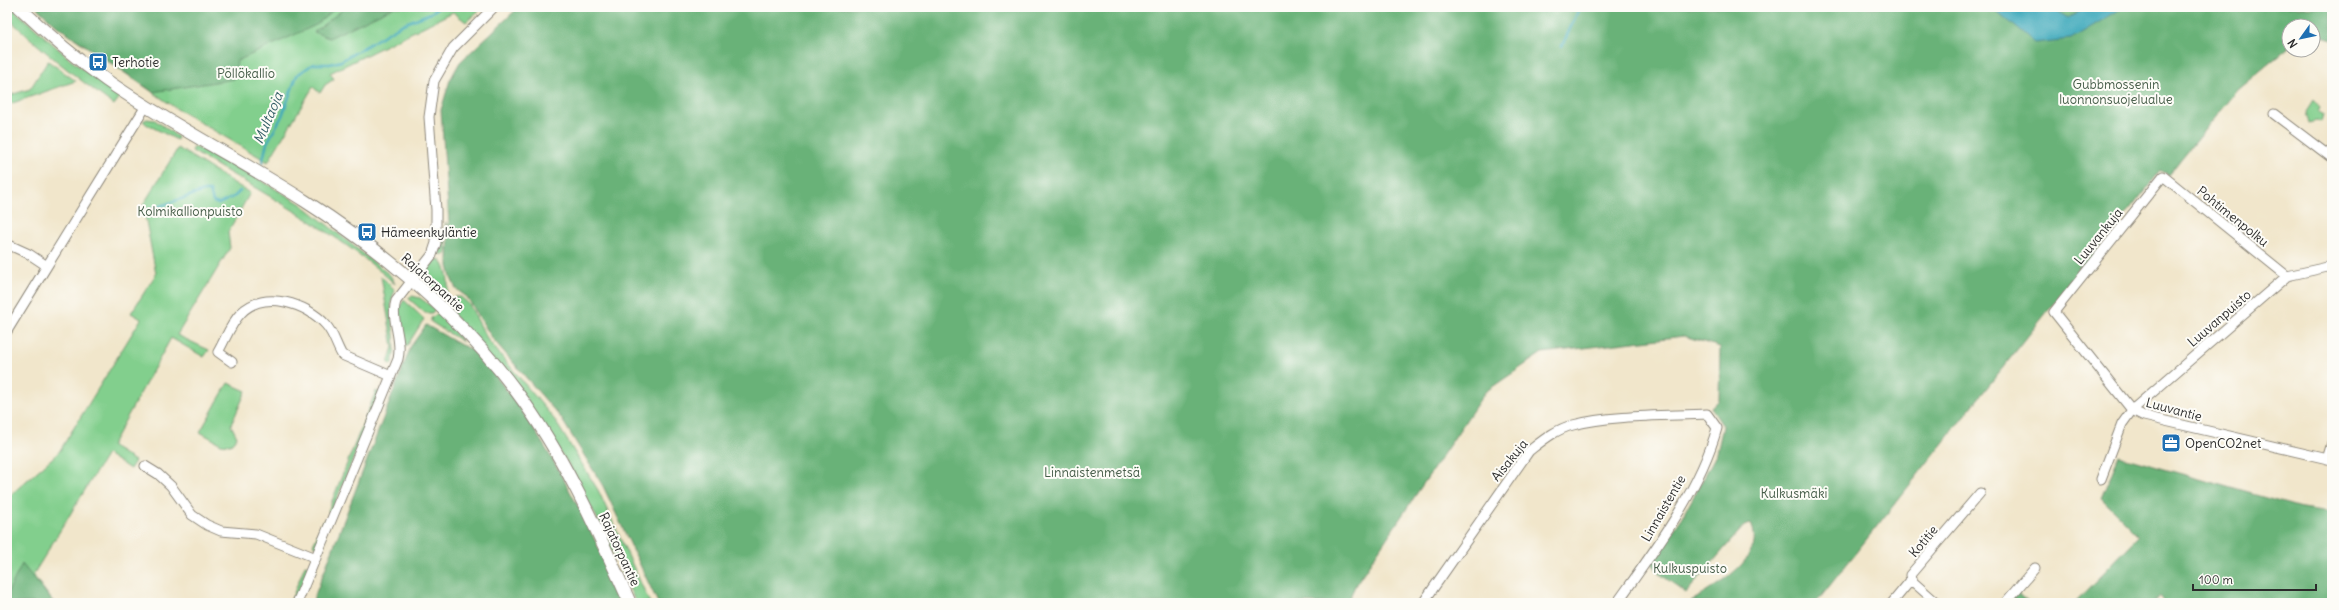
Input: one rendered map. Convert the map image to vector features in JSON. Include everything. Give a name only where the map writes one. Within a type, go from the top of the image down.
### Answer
[{"type":"main road","name":"Rajatorpantie","points":[[19,7],[82,63],[146,106],[304,200],[374,248],[411,279],[464,330],[516,391],[552,446],[580,497],[630,603]]},
{"type":"street","points":[[297,603],[400,352],[394,304],[411,279],[432,254],[437,237],[429,123],[434,81],[453,48],[494,7]]},
{"type":"street","points":[[7,331],[146,106]]},
{"type":"street","points":[[2274,114],[2332,158]]},
{"type":"street","name":"Pohtimenpolku","points":[[2163,176],[2287,276]]},
{"type":"street","name":"Luuvankuja","points":[[2054,312],[2163,176]]},
{"type":"street","points":[[7,244],[24,251],[48,266]]},
{"type":"street","name":"Luuvanpuisto","points":[[2102,479],[2122,424],[2132,410],[2287,276],[2332,266]]},
{"type":"street","points":[[232,362],[218,352],[240,313],[258,304],[281,301],[300,306],[319,318],[332,333],[342,355],[391,376]]},
{"type":"street","name":"Luuvantie","points":[[2054,312],[2132,410],[2144,416],[2330,460]]},
{"type":"street","name":"Aisakuja","points":[[1423,603],[1529,451],[1550,435],[1573,425],[1625,418],[1707,414],[1713,420]]},
{"type":"street","name":"Linnaistentie","points":[[1617,603],[1667,530],[1692,486],[1713,442],[1717,428],[1713,420]]},
{"type":"street","points":[[2330,460],[2332,443]]},
{"type":"street","points":[[145,466],[158,474],[171,486],[192,515],[207,525],[221,531],[256,534],[316,558]]},
{"type":"street","name":"Kotitie","points":[[1911,580],[1910,576],[1980,493]]},
{"type":"street","points":[[2005,603],[2035,568]]},
{"type":"street","points":[[1892,603],[1911,580],[1937,603]]},
{"type":"green space","points":[[7,7],[11,7],[72,61],[120,97],[114,105],[59,63],[32,40],[7,17]]},
{"type":"green space","name":"Pöllökallio","points":[[36,7],[483,7],[466,22],[453,12],[330,73],[334,79],[325,85],[320,93],[313,87],[268,162],[177,109],[57,26]]},
{"type":"green space","points":[[36,7],[337,7],[316,25],[237,61],[234,79],[153,92],[57,26]]},
{"type":"green space","points":[[346,7],[394,7],[329,38],[314,32]]},
{"type":"green space","points":[[519,7],[2332,7],[2332,40],[2321,37],[2321,18],[2281,18],[2281,54],[2237,90],[2168,175],[2161,170],[2069,288],[2047,312],[1816,603],[1690,603],[1724,580],[1742,564],[1749,555],[1753,545],[1754,535],[1751,524],[1744,526],[1686,593],[1660,574],[1651,562],[1682,518],[1717,453],[1723,426],[1711,408],[1719,400],[1720,347],[1684,336],[1542,353],[1485,392],[1356,584],[1347,603],[658,603],[603,486],[561,418],[492,338],[467,297],[456,289],[451,278],[448,266],[449,222],[441,110],[450,80],[460,62]]},
{"type":"green space","points":[[48,61],[76,81],[7,105],[7,96],[30,89]]},
{"type":"green space","points":[[2313,100],[2320,108],[2318,112],[2323,115],[2321,123],[2317,121],[2309,123],[2306,111]]},
{"type":"green space","points":[[147,119],[155,120],[178,137],[177,140],[146,124],[143,121]]},
{"type":"green space","points":[[194,147],[223,158],[301,204],[390,275],[395,284],[348,246],[271,197],[192,151]]},
{"type":"green space","name":"Kolmikallionpuisto","points":[[178,148],[250,193],[228,232],[230,248],[177,335],[209,350],[204,357],[171,338],[111,446],[135,461],[130,469],[107,454],[33,575],[54,603],[7,603],[7,498],[59,452],[141,319],[131,313],[156,274],[143,205]]},
{"type":"green space","points":[[446,222],[446,254],[443,255],[438,252]]},
{"type":"green space","points":[[434,259],[440,260],[447,274],[448,286],[446,297],[443,302],[430,290],[424,276]]},
{"type":"green space","points":[[381,276],[395,290],[391,309],[395,346],[391,365],[388,363],[393,347]]},
{"type":"green space","points":[[412,296],[420,298],[435,309],[432,313],[425,313],[408,298]]},
{"type":"green space","points":[[455,297],[461,297],[469,304],[488,340],[554,419],[598,490],[650,603],[636,603],[596,516],[567,462],[446,305]]},
{"type":"green space","points":[[404,300],[424,319],[407,346],[405,346],[398,310]]},
{"type":"green space","points":[[438,313],[463,342],[431,322],[431,318]]},
{"type":"green space","points":[[426,325],[477,354],[517,405],[552,459],[568,487],[625,603],[312,603],[411,346]]},
{"type":"green space","points":[[228,383],[246,391],[231,425],[237,437],[230,445],[221,444],[200,432]]},
{"type":"green space","points":[[376,391],[380,393],[331,513],[328,511]]},
{"type":"green space","points":[[2119,456],[2301,508],[2332,512],[2332,603],[2166,603],[2160,595],[2153,603],[2074,603],[2139,536],[2101,498]]},
{"type":"green space","points":[[324,520],[328,522],[317,547],[313,545]]},
{"type":"green space","points":[[22,564],[54,603],[7,603],[7,594]]},
{"type":"green space","points":[[305,565],[309,566],[294,603],[290,603]]},
{"type":"green space","points":[[2017,593],[2029,603],[2009,603]]},
{"type":"water","points":[[1992,7],[2050,7],[2068,18],[2088,7],[2124,7],[2071,39],[2035,43]]},
{"type":"waterway","name":"Multaoja","points":[[262,163],[267,143],[282,116],[297,75],[313,64],[330,64],[341,61],[403,24],[431,13],[439,7]]},
{"type":"waterway","points":[[1562,46],[1580,7]]},
{"type":"waterway","name":"Multaoja","points":[[149,210],[204,191],[210,191],[213,202],[219,204],[235,196],[240,191]]},
{"type":"place","name":"Terhotie","points":[[98,62]]},
{"type":"place","name":"Hämeenkyläntie","points":[[367,232]]},
{"type":"place","name":"OpenCO2net","points":[[2171,443]]},
{"type":"park label","name":"Gubbmossenin luonnonsuojelualue","points":[[2116,92]]},
{"type":"park label","name":"Linnaistenmetsä","points":[[1092,472]]},
{"type":"park label","name":"Kulkusmäki","points":[[1794,493]]},
{"type":"park label","name":"Kulkuspuisto","points":[[1690,568]]}]
